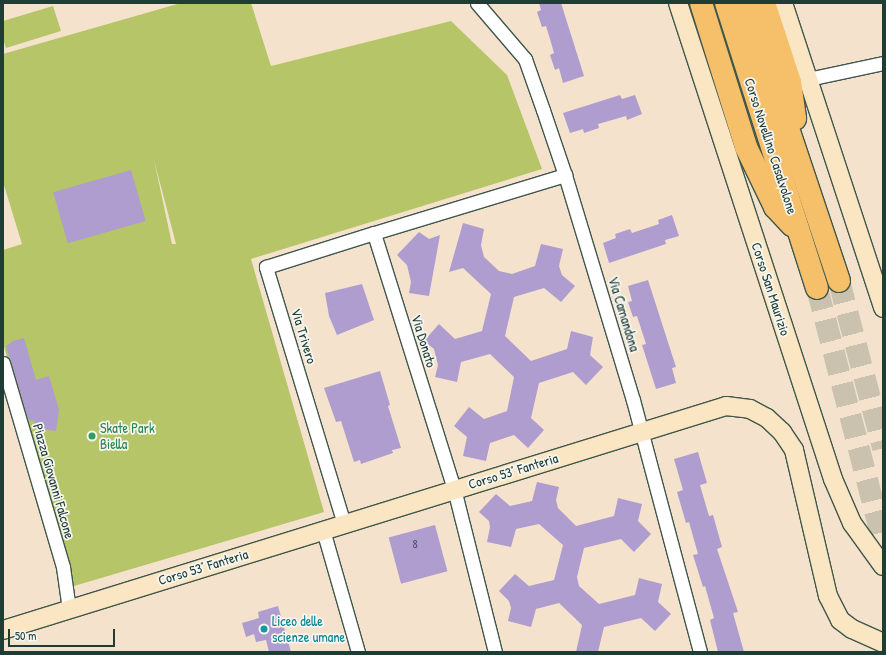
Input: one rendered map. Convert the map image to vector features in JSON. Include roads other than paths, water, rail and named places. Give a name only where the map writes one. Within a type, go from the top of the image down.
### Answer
[{"type":"highway","points":[[701,3],[746,147],[776,207],[799,231]]},
{"type":"highway","name":"Corso Novellino Casalvolone","points":[[726,3],[817,288]]},
{"type":"highway","name":"Corso Novellino Casalvolone","points":[[746,3],[840,281]]},
{"type":"highway","points":[[764,3],[790,82],[803,174]]},
{"type":"street","name":"Via Camandona","points":[[477,3],[525,58],[565,176],[642,431],[700,652]]},
{"type":"street","name":"Corso San Maurizio","points":[[678,3],[834,478],[852,523],[883,566]]},
{"type":"street","points":[[783,3],[883,308]]},
{"type":"street","points":[[808,79],[883,63]]},
{"type":"street","points":[[374,233],[565,176]]},
{"type":"street","name":"Via Donato","points":[[374,233],[454,489],[495,652]]},
{"type":"street","name":"Via Trivero","points":[[344,524],[266,267],[374,233]]},
{"type":"street","name":"Piazza Giovanni Falcone","points":[[3,364],[62,567],[69,609]]},
{"type":"street","name":"Corso 53° Fanteria","points":[[3,630],[454,489],[726,406],[750,409],[767,418],[782,432],[794,450],[828,596],[840,620],[852,629],[883,643]]},
{"type":"street","points":[[323,530],[358,652]]},
{"type":"tunnel","points":[[839,281],[883,448]]},
{"type":"tunnel","points":[[817,288],[883,541]]},
{"type":"place","name":"Skate Park Biella","points":[[92,436]]},
{"type":"place","name":"Liceo delle scienze umane","points":[[264,629]]}]
